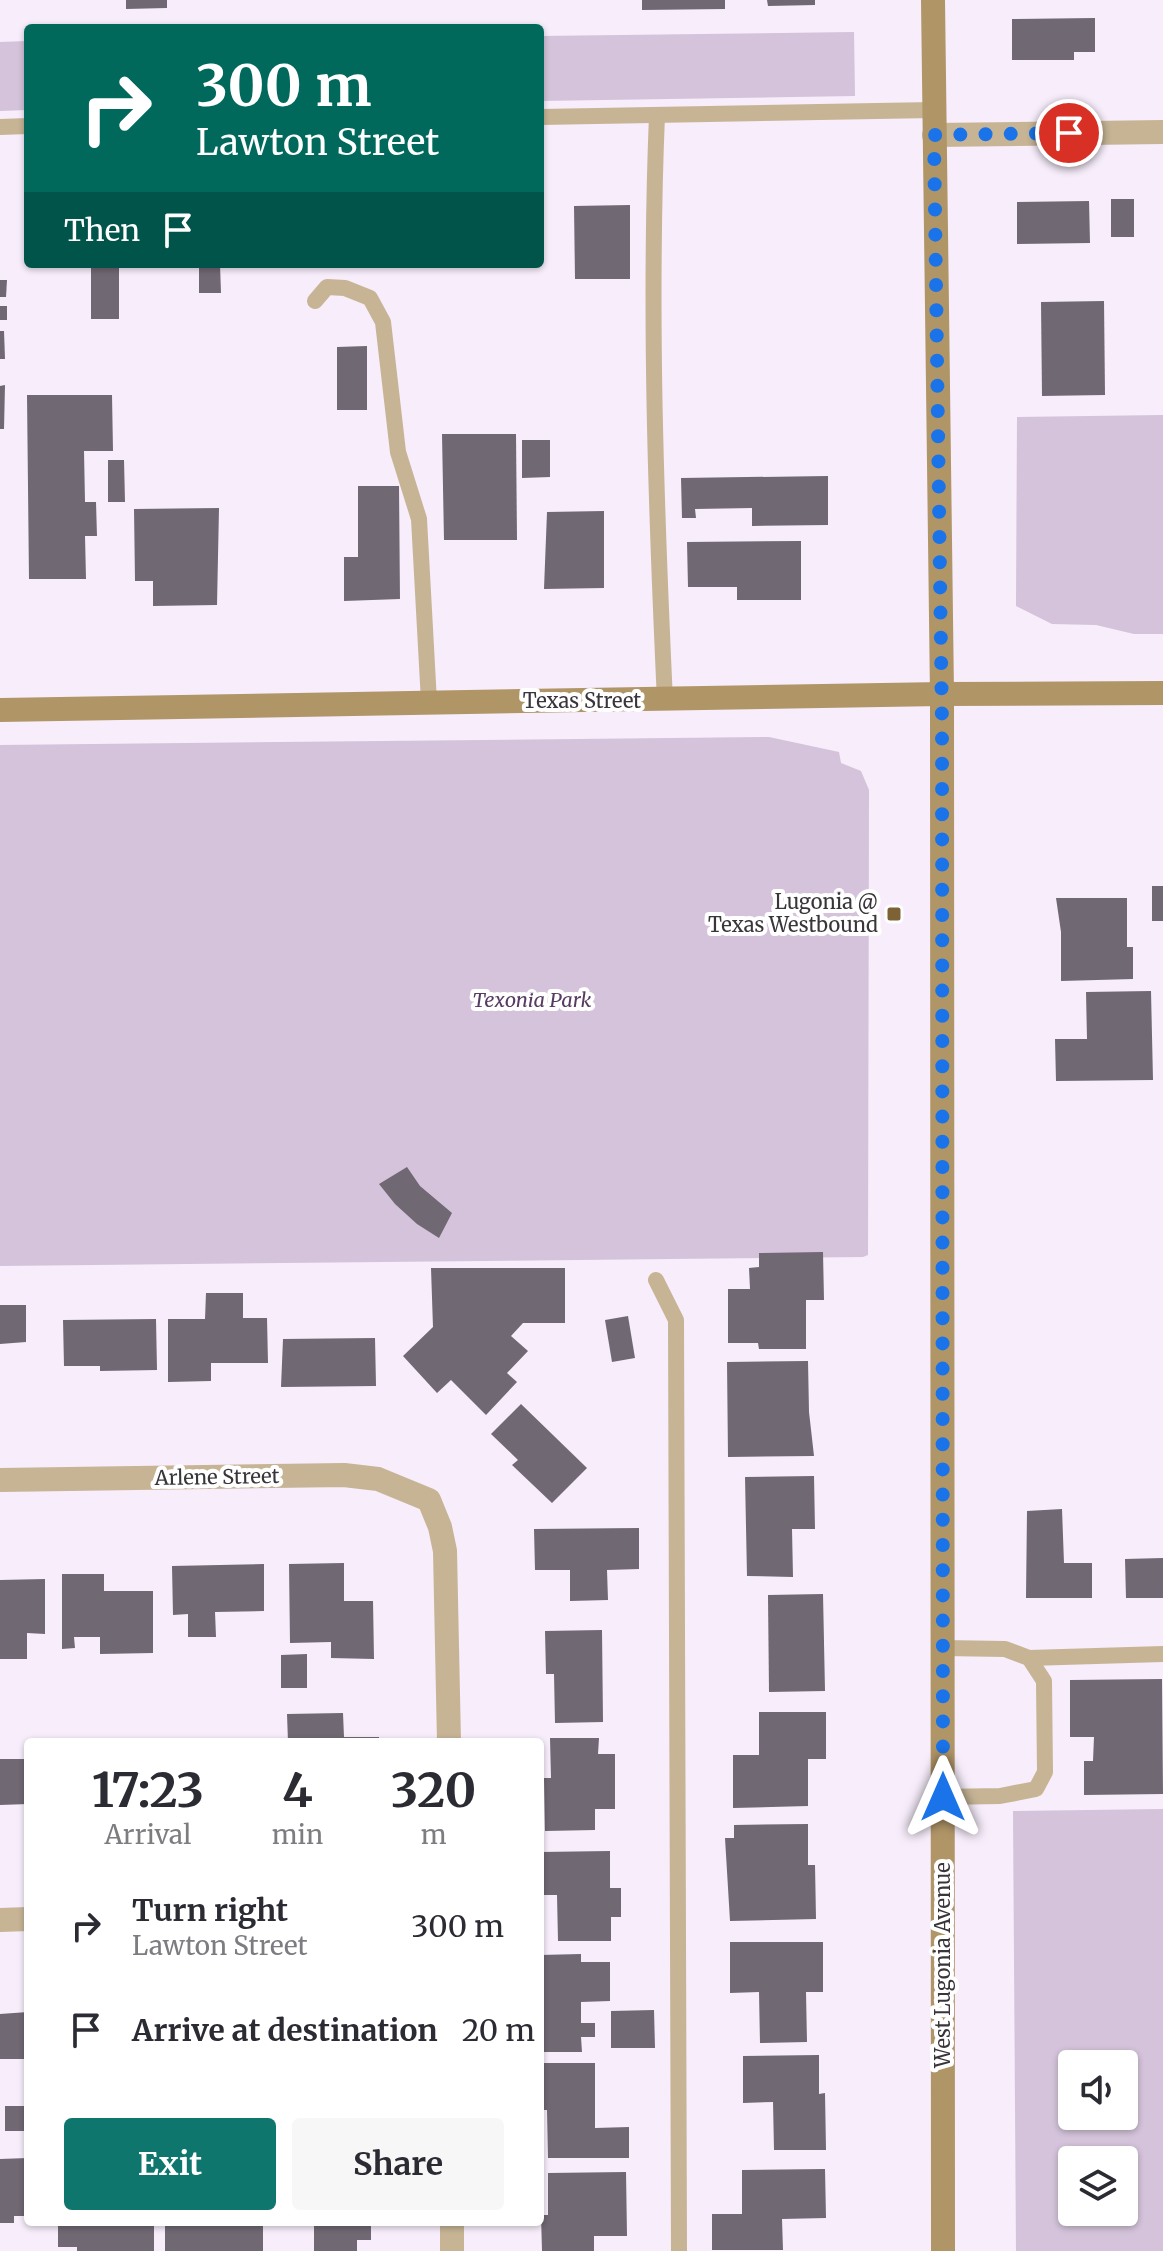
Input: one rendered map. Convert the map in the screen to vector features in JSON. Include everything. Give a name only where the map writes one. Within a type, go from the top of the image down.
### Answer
[{"type":"main road","name":"West Lugonia Avenue","points":[[933,0],[942,694],[943,2251]]},
{"type":"main road","name":"Texas Street","points":[[0,710],[1163,693]]},
{"type":"street","points":[[934,135],[1163,132]]},
{"type":"street","name":"Arlene Street","points":[[0,1480],[344,1475],[378,1479],[429,1500],[440,1527],[445,1551],[449,1738]]},
{"type":"street","points":[[0,1920],[24,1919]]},
{"type":"street","points":[[452,2226],[452,2251]]},
{"type":"lane","points":[[544,117],[934,110]]},
{"type":"lane","points":[[657,115],[653,211],[654,389],[665,701]]},
{"type":"lane","points":[[0,127],[24,126]]},
{"type":"lane","points":[[315,301],[327,287],[345,288],[370,298],[383,322],[398,452],[419,519],[429,702]]},
{"type":"lane","points":[[656,1280],[676,1320],[679,2251]]},
{"type":"lane","points":[[943,1648],[1005,1649],[1029,1658],[1163,1654]]},
{"type":"lane","points":[[943,1797],[1000,1796],[1036,1789],[1045,1772],[1044,1681],[1029,1658]]},
{"type":"green space","points":[[854,32],[855,96],[544,101],[544,36]]},
{"type":"green space","points":[[24,41],[24,110],[0,111],[0,42]]},
{"type":"green space","points":[[1163,415],[1163,634],[1134,634],[1096,625],[1052,624],[1016,606],[1017,417]]},
{"type":"green space","name":"Texonia Park","points":[[769,737],[839,752],[841,763],[861,771],[869,790],[868,1255],[0,1266],[0,745]]},
{"type":"green space","points":[[1163,1809],[1163,2251],[1016,2251],[1013,1811]]},
{"type":"building","points":[[126,0],[167,0],[167,8],[126,9]]},
{"type":"building","points":[[642,0],[725,0],[725,9],[642,10]]},
{"type":"building","points":[[767,0],[815,0],[815,5],[768,6]]},
{"type":"building","points":[[1095,18],[1095,52],[1074,52],[1074,60],[1012,60],[1012,19]]},
{"type":"building","points":[[1111,199],[1134,199],[1134,237],[1111,237]]},
{"type":"building","points":[[1089,201],[1090,243],[1017,244],[1017,202]]},
{"type":"building","points":[[630,205],[630,279],[575,279],[574,206]]},
{"type":"building","points":[[91,268],[119,268],[119,319],[91,319]]},
{"type":"building","points":[[199,268],[220,268],[221,293],[199,293]]},
{"type":"building","points":[[0,280],[7,280],[6,297],[0,297]]},
{"type":"building","points":[[1104,301],[1105,395],[1042,396],[1041,302]]},
{"type":"building","points":[[0,306],[7,306],[7,320],[0,320]]},
{"type":"building","points":[[0,331],[4,331],[5,359],[0,359]]},
{"type":"building","points":[[367,346],[367,410],[337,410],[337,347]]},
{"type":"building","points":[[5,385],[4,429],[0,429],[0,386]]},
{"type":"building","points":[[27,395],[112,395],[113,451],[84,451],[85,502],[96,502],[97,536],[85,536],[86,579],[29,579]]},
{"type":"building","points":[[442,434],[516,434],[517,540],[444,540]]},
{"type":"building","points":[[522,440],[550,440],[550,477],[522,478]]},
{"type":"building","points":[[108,460],[124,460],[125,502],[108,502]]},
{"type":"building","points":[[828,476],[828,525],[752,526],[752,508],[695,509],[696,518],[682,518],[681,478]]},
{"type":"building","points":[[358,486],[399,486],[400,599],[344,601],[344,557],[358,557]]},
{"type":"building","points":[[219,508],[217,605],[153,606],[153,581],[135,581],[134,509]]},
{"type":"building","points":[[604,511],[604,588],[544,589],[547,512]]},
{"type":"building","points":[[801,541],[801,600],[737,600],[737,587],[688,587],[687,542]]},
{"type":"building","points":[[1152,886],[1163,886],[1163,921],[1152,921]]},
{"type":"building","points":[[1056,898],[1127,898],[1127,947],[1133,947],[1133,979],[1061,981],[1061,932]]},
{"type":"building","points":[[1151,991],[1153,1080],[1056,1081],[1055,1039],[1087,1039],[1086,992]]},
{"type":"building","points":[[407,1167],[420,1186],[452,1213],[439,1238],[417,1224],[379,1184]]},
{"type":"building","points":[[823,1252],[824,1300],[806,1300],[806,1349],[759,1349],[758,1343],[728,1343],[728,1289],[750,1289],[749,1268],[759,1267],[759,1253]]},
{"type":"building","points":[[431,1268],[565,1268],[565,1323],[523,1323],[511,1336],[528,1351],[507,1373],[517,1382],[486,1415],[451,1380],[437,1393],[403,1356],[433,1327]]},
{"type":"building","points":[[206,1293],[243,1293],[243,1318],[267,1318],[268,1363],[211,1363],[211,1381],[168,1382],[168,1319],[205,1319]]},
{"type":"building","points":[[0,1305],[26,1305],[26,1342],[0,1344]]},
{"type":"building","points":[[628,1316],[635,1358],[612,1362],[605,1320]]},
{"type":"building","points":[[156,1319],[157,1370],[100,1371],[100,1366],[64,1366],[63,1320]]},
{"type":"building","points":[[375,1338],[376,1386],[281,1387],[283,1339]]},
{"type":"building","points":[[808,1361],[814,1456],[728,1457],[727,1362]]},
{"type":"building","points":[[521,1404],[587,1468],[552,1503],[512,1465],[518,1460],[491,1434]]},
{"type":"building","points":[[814,1476],[815,1529],[792,1529],[793,1577],[747,1576],[745,1477]]},
{"type":"building","points":[[1062,1509],[1064,1563],[1092,1563],[1092,1598],[1026,1598],[1027,1511]]},
{"type":"building","points":[[639,1528],[639,1569],[607,1570],[608,1600],[570,1601],[570,1570],[535,1570],[534,1529]]},
{"type":"building","points":[[1163,1558],[1163,1598],[1126,1598],[1125,1559]]},
{"type":"building","points":[[344,1563],[344,1601],[373,1601],[374,1659],[331,1658],[331,1642],[290,1643],[289,1564]]},
{"type":"building","points":[[264,1564],[264,1611],[215,1612],[216,1637],[188,1637],[188,1614],[173,1615],[172,1566]]},
{"type":"building","points":[[62,1574],[104,1574],[104,1591],[153,1591],[153,1653],[100,1654],[100,1637],[74,1637],[75,1648],[62,1649]]},
{"type":"building","points":[[45,1579],[45,1634],[27,1633],[27,1659],[0,1659],[0,1580]]},
{"type":"building","points":[[823,1594],[825,1691],[769,1692],[768,1595]]},
{"type":"building","points":[[602,1630],[603,1722],[555,1723],[554,1674],[546,1674],[545,1631]]},
{"type":"building","points":[[307,1654],[307,1688],[281,1688],[281,1655]]},
{"type":"building","points":[[1162,1679],[1163,1794],[1084,1795],[1084,1761],[1093,1761],[1094,1737],[1070,1737],[1070,1680]]},
{"type":"building","points":[[759,1712],[826,1712],[826,1759],[808,1759],[808,1806],[733,1808],[733,1755],[759,1755]]},
{"type":"building","points":[[343,1713],[344,1737],[379,1738],[288,1738],[287,1714]]},
{"type":"building","points":[[550,1738],[599,1738],[598,1754],[615,1754],[615,1809],[595,1809],[595,1830],[545,1831],[544,1778],[551,1778]]},
{"type":"building","points":[[0,1759],[24,1759],[24,1804],[0,1805]]},
{"type":"building","points":[[808,1824],[808,1865],[815,1865],[816,1919],[730,1921],[725,1838],[734,1838],[734,1825]]},
{"type":"building","points":[[610,1851],[610,1888],[621,1888],[621,1917],[611,1917],[611,1941],[558,1941],[557,1895],[544,1895],[544,1852]]},
{"type":"building","points":[[730,1942],[823,1942],[823,1992],[806,1992],[807,2042],[760,2043],[759,1992],[730,1993]]},
{"type":"building","points":[[581,1954],[581,1962],[610,1962],[610,2001],[581,2002],[581,2023],[595,2023],[595,2037],[581,2037],[582,2052],[544,2052],[544,1955]]},
{"type":"building","points":[[654,2010],[655,2048],[611,2048],[611,2011]]},
{"type":"building","points":[[24,2012],[24,2059],[0,2059],[0,2014]]},
{"type":"building","points":[[819,2055],[819,2094],[825,2093],[826,2150],[774,2150],[773,2102],[743,2103],[743,2056]]},
{"type":"building","points":[[544,2063],[595,2063],[595,2128],[629,2127],[629,2158],[548,2158],[547,2110],[544,2110]]},
{"type":"building","points":[[5,2106],[24,2106],[24,2131],[5,2131]]},
{"type":"building","points":[[24,2158],[24,2216],[14,2216],[14,2223],[0,2223],[0,2159]]},
{"type":"building","points":[[825,2169],[826,2218],[782,2219],[783,2250],[712,2250],[712,2214],[742,2214],[742,2170]]},
{"type":"building","points":[[626,2172],[627,2236],[594,2236],[594,2251],[542,2251],[541,2226],[544,2226],[544,2215],[548,2215],[548,2173]]},
{"type":"building","points":[[58,2226],[154,2226],[154,2251],[77,2251],[77,2247],[58,2247]]},
{"type":"building","points":[[165,2226],[263,2226],[263,2251],[165,2251]]},
{"type":"building","points":[[314,2226],[371,2226],[371,2240],[357,2240],[357,2251],[314,2251]]},
{"type":"place","name":"Lugonia @ Texas Westbound","points":[[894,914]]},
{"type":"route","points":[[943,1797],[942,723],[934,135],[1069,133]]}]
